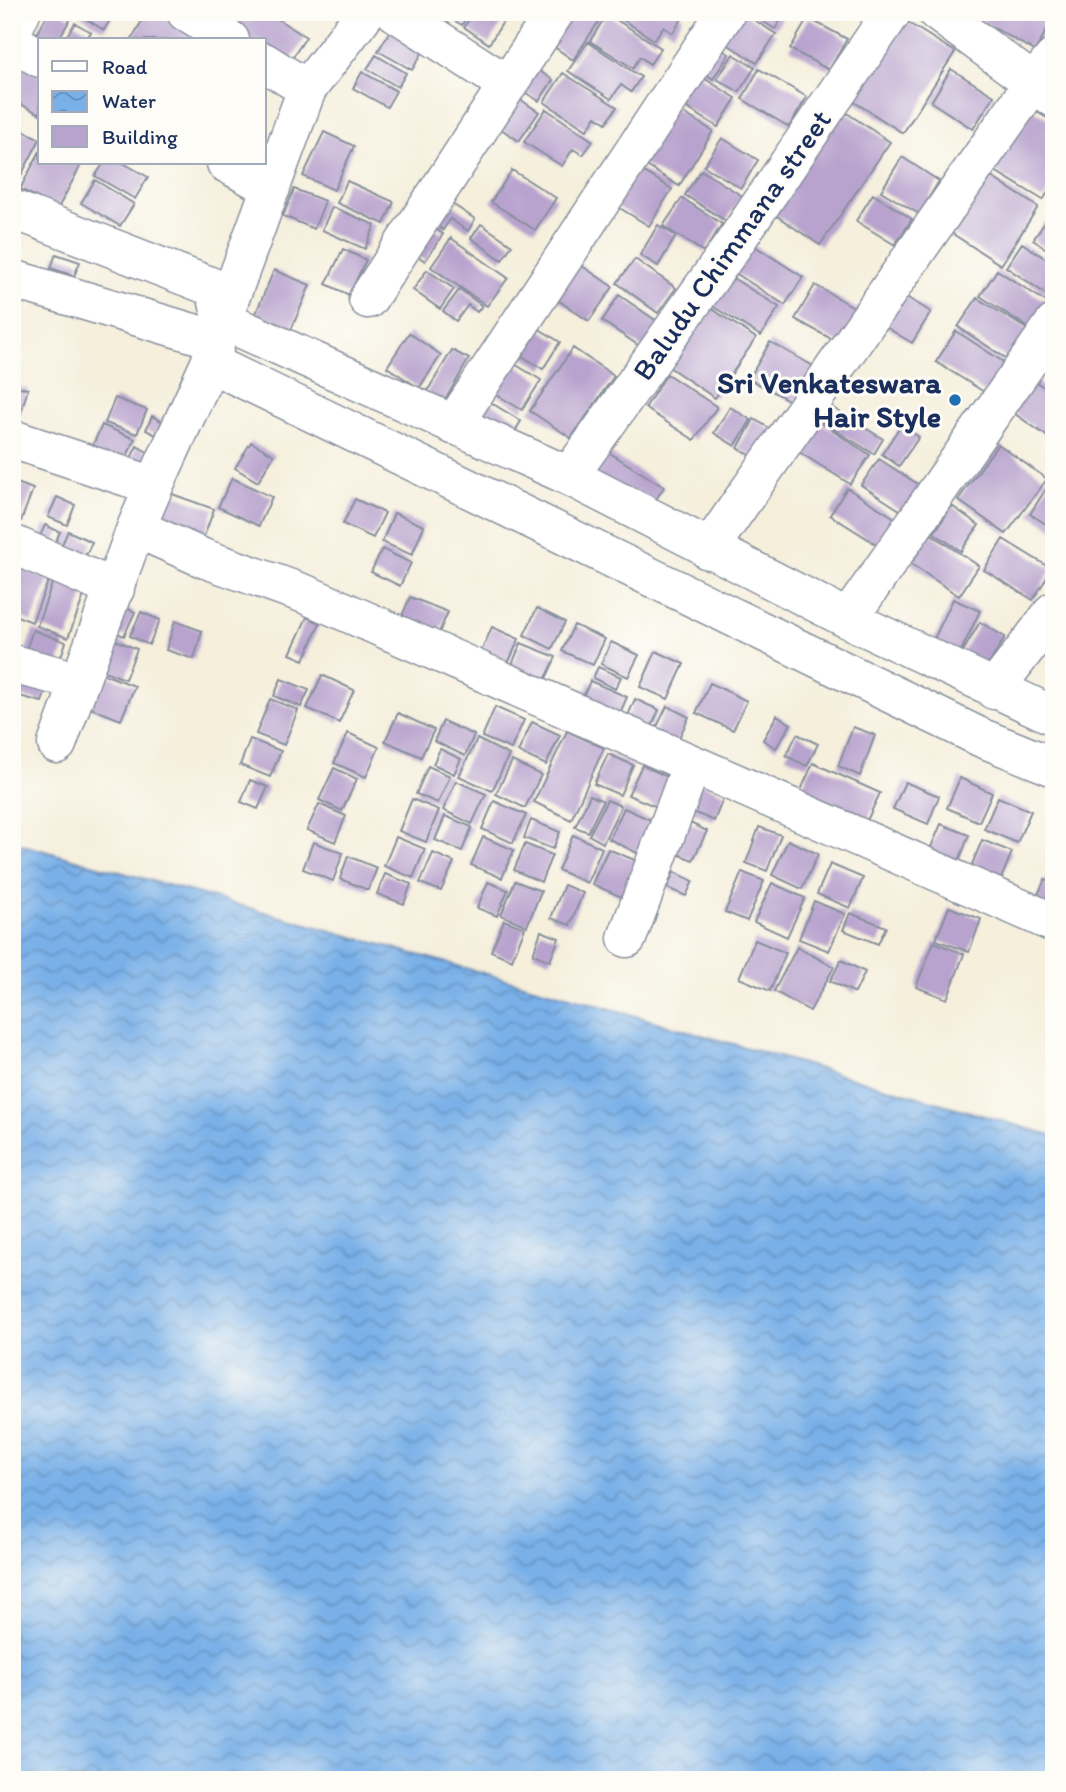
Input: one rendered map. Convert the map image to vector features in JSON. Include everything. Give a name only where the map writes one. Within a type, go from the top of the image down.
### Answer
[{"type":"street","points":[[12,31],[21,12]]},
{"type":"street","points":[[186,12],[227,38]]},
{"type":"street","points":[[57,744],[136,528],[216,341],[307,89],[366,12]]},
{"type":"street","points":[[395,12],[508,85]]},
{"type":"street","points":[[368,299],[555,12]]},
{"type":"street","points":[[453,425],[726,12]]},
{"type":"street","name":"Baludu Chimmana street","points":[[569,476],[731,248],[892,12]]},
{"type":"street","points":[[708,550],[1047,80],[937,12]]},
{"type":"street","points":[[12,42],[38,57]]},
{"type":"street","points":[[266,63],[307,89]]},
{"type":"street","points":[[228,164],[271,188]]},
{"type":"street","points":[[12,209],[215,288],[216,341]]},
{"type":"street","points":[[12,279],[216,341],[453,425],[569,476],[708,550],[994,690],[1054,716]]},
{"type":"street","points":[[848,619],[1054,324]]},
{"type":"street","points":[[216,341],[982,738],[1054,766]]},
{"type":"street","points":[[12,439],[154,486]]},
{"type":"street","points":[[136,528],[203,558],[305,594],[1054,923]]},
{"type":"street","points":[[12,544],[115,589]]},
{"type":"street","points":[[994,690],[1054,611]]},
{"type":"street","points":[[12,664],[78,681]]},
{"type":"street","points":[[627,938],[692,764]]},
{"type":"water","points":[[12,842],[559,994],[1054,1136],[1054,1780],[12,1780]]},
{"type":"building","points":[[49,12],[61,12],[71,18],[59,38],[38,38],[38,42],[31,43]]},
{"type":"building","points":[[75,12],[115,12],[104,30]]},
{"type":"building","points":[[147,12],[163,12],[196,31],[192,38],[132,38]]},
{"type":"building","points":[[207,12],[266,12],[306,37],[289,63],[266,48],[266,38],[249,38]]},
{"type":"building","points":[[388,12],[424,50],[412,70],[378,51],[390,31],[380,24]]},
{"type":"building","points":[[470,12],[462,25],[443,14]]},
{"type":"building","points":[[474,12],[499,12],[506,17],[489,44],[464,27]]},
{"type":"building","points":[[561,12],[593,12],[601,18],[573,60],[543,39]]},
{"type":"building","points":[[611,12],[676,12],[683,17],[673,33],[663,27],[654,40]]},
{"type":"building","points":[[742,12],[776,34],[757,63],[708,32]]},
{"type":"building","points":[[748,12],[786,12],[775,29]]},
{"type":"building","points":[[973,12],[1054,12],[1054,17],[1035,51],[971,15]]},
{"type":"building","points":[[607,14],[661,48],[650,64],[640,57],[633,68],[590,41]]},
{"type":"building","points":[[899,17],[955,52],[903,133],[848,98]]},
{"type":"building","points":[[808,18],[847,39],[829,70],[790,49]]},
{"type":"building","points":[[75,23],[91,32],[87,38],[65,38]]},
{"type":"building","points":[[701,36],[729,54],[713,79],[685,61]]},
{"type":"building","points":[[588,42],[641,77],[631,92],[621,85],[611,99],[568,71]]},
{"type":"building","points":[[733,54],[755,67],[739,92],[717,79]]},
{"type":"building","points":[[376,55],[406,73],[398,87],[367,69]]},
{"type":"building","points":[[20,64],[38,74],[38,113],[12,100],[12,79]]},
{"type":"building","points":[[529,64],[553,80],[539,101],[515,86]]},
{"type":"building","points":[[681,64],[736,98],[718,127],[663,93]]},
{"type":"building","points":[[759,69],[807,97],[789,127],[742,99]]},
{"type":"building","points":[[951,69],[994,96],[973,129],[931,102]]},
{"type":"building","points":[[362,72],[396,91],[387,107],[353,88]]},
{"type":"building","points":[[563,73],[617,107],[606,123],[596,116],[587,130],[544,102]]},
{"type":"building","points":[[509,92],[539,112],[519,141],[489,121]]},
{"type":"building","points":[[660,99],[713,131],[679,186],[626,153]]},
{"type":"building","points":[[838,107],[890,142],[820,245],[768,210]]},
{"type":"building","points":[[1028,107],[1054,122],[1054,183],[1043,200],[990,168]]},
{"type":"building","points":[[546,109],[593,141],[583,155],[573,149],[562,166],[524,142]]},
{"type":"building","points":[[12,125],[38,138],[38,143],[12,193]]},
{"type":"building","points":[[324,132],[354,146],[334,190],[303,176]]},
{"type":"building","points":[[722,138],[758,160],[741,188],[704,166]]},
{"type":"building","points":[[615,154],[672,189],[649,226],[592,191]]},
{"type":"building","points":[[38,155],[38,164],[74,164],[80,167],[58,208],[20,189]]},
{"type":"building","points":[[902,157],[939,181],[919,214],[881,191]]},
{"type":"building","points":[[103,164],[125,164],[148,177],[135,199],[95,176]]},
{"type":"building","points":[[979,169],[1038,207],[1001,265],[942,227]]},
{"type":"building","points":[[512,170],[556,198],[535,230],[491,202]]},
{"type":"building","points":[[701,170],[742,196],[726,221],[685,195]]},
{"type":"building","points":[[95,180],[134,204],[120,226],[81,203]]},
{"type":"building","points":[[347,181],[394,202],[384,224],[337,203]]},
{"type":"building","points":[[428,188],[475,219],[468,231],[450,219],[443,230],[414,210]]},
{"type":"building","points":[[294,189],[325,201],[314,229],[283,216]]},
{"type":"building","points":[[873,194],[912,219],[895,245],[856,221]]},
{"type":"building","points":[[682,198],[722,224],[704,252],[663,226]]},
{"type":"building","points":[[332,207],[375,225],[365,249],[322,230]]},
{"type":"building","points":[[1051,213],[1054,215],[1054,254],[1033,240]]},
{"type":"building","points":[[414,215],[443,234],[425,261],[397,242]]},
{"type":"building","points":[[481,224],[512,245],[502,260],[471,238]]},
{"type":"building","points":[[658,225],[676,236],[658,266],[640,255]]},
{"type":"building","points":[[451,238],[508,278],[487,306],[431,267]]},
{"type":"building","points":[[747,241],[803,277],[785,305],[729,269]]},
{"type":"building","points":[[1022,243],[1054,264],[1054,289],[1049,296],[1006,267]]},
{"type":"building","points":[[343,249],[366,260],[349,295],[326,284]]},
{"type":"building","points":[[560,251],[613,287],[589,321],[537,286]]},
{"type":"building","points":[[56,254],[80,262],[74,276],[51,268]]},
{"type":"building","points":[[635,259],[676,288],[658,313],[617,283]]},
{"type":"building","points":[[274,270],[310,285],[289,335],[253,320]]},
{"type":"building","points":[[427,270],[454,289],[440,309],[413,290]]},
{"type":"building","points":[[997,270],[1048,303],[1032,330],[980,296]]},
{"type":"building","points":[[728,275],[779,307],[761,336],[709,304]]},
{"type":"building","points":[[815,285],[864,313],[844,346],[795,319]]},
{"type":"building","points":[[460,289],[482,306],[477,312],[468,305],[456,321],[443,311]]},
{"type":"building","points":[[898,292],[931,312],[912,343],[879,323]]},
{"type":"building","points":[[619,295],[661,324],[644,349],[602,321]]},
{"type":"building","points":[[977,298],[1032,332],[1012,362],[958,327]]},
{"type":"building","points":[[709,307],[756,338],[715,398],[669,367]]},
{"type":"building","points":[[525,320],[560,342],[543,369],[508,347]]},
{"type":"building","points":[[956,331],[1008,365],[989,395],[936,362]]},
{"type":"building","points":[[409,333],[441,355],[419,388],[387,367]]},
{"type":"building","points":[[770,342],[815,367],[794,403],[749,379]]},
{"type":"building","points":[[573,348],[614,376],[571,438],[530,411]]},
{"type":"building","points":[[452,350],[469,359],[442,405],[425,395]]},
{"type":"building","points":[[503,357],[541,380],[522,410],[484,387]]},
{"type":"building","points":[[667,374],[717,407],[694,440],[645,408]]},
{"type":"building","points":[[1030,378],[1054,394],[1054,441],[1008,409]]},
{"type":"building","points":[[12,385],[28,389],[19,418],[12,416]]},
{"type":"building","points":[[475,393],[521,421],[510,440],[463,411]]},
{"type":"building","points":[[115,398],[147,410],[137,434],[105,423]]},
{"type":"building","points":[[830,406],[883,439],[874,454],[820,421]]},
{"type":"building","points":[[730,407],[751,420],[735,446],[714,433]]},
{"type":"building","points":[[152,416],[167,424],[160,437],[146,430]]},
{"type":"building","points":[[754,419],[778,433],[762,462],[738,448]]},
{"type":"building","points":[[819,422],[870,455],[850,484],[799,452]]},
{"type":"building","points":[[102,425],[135,439],[123,465],[90,451]]},
{"type":"building","points":[[901,425],[919,437],[899,466],[882,454]]},
{"type":"building","points":[[251,442],[274,455],[258,482],[235,468]]},
{"type":"building","points":[[998,444],[1047,479],[1006,534],[958,500]]},
{"type":"building","points":[[137,446],[149,453],[139,472],[127,466]]},
{"type":"building","points":[[605,450],[664,487],[647,513],[589,476]]},
{"type":"building","points":[[879,459],[924,488],[906,514],[861,485]]},
{"type":"building","points":[[232,478],[272,497],[259,526],[218,507]]},
{"type":"building","points":[[12,481],[33,489],[21,521],[12,518]]},
{"type":"building","points":[[1051,481],[1054,483],[1054,529],[1030,514]]},
{"type":"building","points":[[847,488],[898,520],[881,547],[830,515]]},
{"type":"building","points":[[161,490],[214,509],[201,545],[148,527]]},
{"type":"building","points":[[57,497],[75,505],[67,525],[48,517]]},
{"type":"building","points":[[355,499],[385,513],[373,538],[343,524]]},
{"type":"building","points":[[952,506],[979,525],[961,551],[934,533]]},
{"type":"building","points":[[394,513],[424,526],[412,555],[382,542]]},
{"type":"building","points":[[45,525],[60,532],[51,552],[36,545]]},
{"type":"building","points":[[68,531],[92,542],[83,562],[59,551]]},
{"type":"building","points":[[931,534],[979,566],[959,596],[911,564]]},
{"type":"building","points":[[1003,539],[1052,569],[1033,600],[984,570]]},
{"type":"building","points":[[382,549],[411,563],[400,586],[371,572]]},
{"type":"building","points":[[12,565],[49,579],[32,622],[12,614]]},
{"type":"building","points":[[54,578],[86,590],[68,638],[37,626]]},
{"type":"building","points":[[410,597],[448,612],[434,644],[397,628]]},
{"type":"building","points":[[953,599],[980,611],[959,655],[932,643]]},
{"type":"building","points":[[116,604],[135,612],[124,636],[105,628]]},
{"type":"building","points":[[537,608],[565,622],[552,649],[524,635]]},
{"type":"building","points":[[141,612],[160,620],[149,645],[130,636]]},
{"type":"building","points":[[307,617],[320,623],[304,660],[290,654]]},
{"type":"building","points":[[175,621],[202,631],[194,659],[166,650]]},
{"type":"building","points":[[980,622],[1005,637],[985,671],[960,656]]},
{"type":"building","points":[[574,625],[605,639],[593,665],[562,651]]},
{"type":"building","points":[[492,627],[519,639],[503,675],[476,663]]},
{"type":"building","points":[[33,630],[66,642],[56,671],[23,658]]},
{"type":"building","points":[[101,634],[137,649],[125,679],[88,665]]},
{"type":"building","points":[[611,642],[639,655],[628,677],[601,664]]},
{"type":"building","points":[[521,643],[556,657],[541,689],[508,674]]},
{"type":"building","points":[[656,651],[684,664],[668,699],[640,687]]},
{"type":"building","points":[[598,667],[621,677],[615,689],[593,678]]},
{"type":"building","points":[[93,670],[135,686],[121,720],[80,704]]},
{"type":"building","points":[[12,674],[49,680],[42,702],[12,694]]},
{"type":"building","points":[[322,675],[354,690],[339,723],[307,708]]},
{"type":"building","points":[[281,679],[309,690],[301,707],[274,696]]},
{"type":"building","points":[[590,681],[627,697],[617,720],[580,704]]},
{"type":"building","points":[[710,683],[747,701],[733,730],[696,713]]},
{"type":"building","points":[[270,699],[298,710],[284,745],[256,734]]},
{"type":"building","points":[[635,699],[659,710],[651,728],[627,718]]},
{"type":"building","points":[[667,706],[689,717],[676,744],[654,733]]},
{"type":"building","points":[[495,707],[524,720],[511,749],[482,737]]},
{"type":"building","points":[[398,713],[434,730],[421,757],[385,741]]},
{"type":"building","points":[[777,715],[791,724],[776,748],[763,740]]},
{"type":"building","points":[[443,721],[474,735],[465,756],[434,741]]},
{"type":"building","points":[[532,722],[560,735],[546,765],[518,752]]},
{"type":"building","points":[[853,727],[875,735],[860,776],[838,766]]},
{"type":"building","points":[[567,731],[604,748],[571,820],[534,802]]},
{"type":"building","points":[[348,733],[379,747],[366,777],[334,763]]},
{"type":"building","points":[[797,734],[818,744],[807,766],[786,756]]},
{"type":"building","points":[[250,739],[281,751],[270,777],[240,765]]},
{"type":"building","points":[[477,739],[509,755],[492,791],[459,776]]},
{"type":"building","points":[[440,749],[461,759],[454,774],[433,764]]},
{"type":"building","points":[[608,754],[633,765],[620,795],[594,784]]},
{"type":"building","points":[[512,761],[541,775],[525,808],[496,794]]},
{"type":"building","points":[[813,763],[880,793],[863,829],[797,799]]},
{"type":"building","points":[[642,765],[670,778],[657,807],[628,795]]},
{"type":"building","points":[[428,766],[450,776],[438,803],[416,794]]},
{"type":"building","points":[[334,768],[357,779],[342,811],[319,800]]},
{"type":"building","points":[[960,778],[992,793],[979,822],[947,808]]},
{"type":"building","points":[[250,780],[268,787],[258,809],[241,802]]},
{"type":"building","points":[[456,781],[486,794],[472,824],[443,810]]},
{"type":"building","points":[[696,781],[725,794],[714,821],[684,808]]},
{"type":"building","points":[[905,782],[939,796],[928,824],[893,809]]},
{"type":"building","points":[[590,795],[603,801],[588,832],[575,827]]},
{"type":"building","points":[[998,797],[1031,811],[1017,843],[984,829]]},
{"type":"building","points":[[412,799],[439,810],[426,842],[399,831]]},
{"type":"building","points":[[607,800],[621,806],[603,843],[589,835]]},
{"type":"building","points":[[494,801],[526,815],[513,843],[482,829]]},
{"type":"building","points":[[319,804],[346,816],[335,842],[307,830]]},
{"type":"building","points":[[624,808],[655,822],[639,854],[609,839]]},
{"type":"building","points":[[445,816],[472,827],[462,851],[435,840]]},
{"type":"building","points":[[531,820],[560,832],[553,849],[524,838]]},
{"type":"building","points":[[686,821],[707,831],[693,860],[672,852]]},
{"type":"building","points":[[941,824],[969,835],[957,866],[928,854]]},
{"type":"building","points":[[759,827],[781,835],[767,871],[746,863]]},
{"type":"building","points":[[573,835],[602,848],[587,883],[558,870]]},
{"type":"building","points":[[396,837],[425,849],[413,878],[384,866]]},
{"type":"building","points":[[483,837],[514,850],[502,878],[471,865]]},
{"type":"building","points":[[788,840],[818,854],[802,889],[772,875]]},
{"type":"building","points":[[982,840],[1012,852],[999,884],[969,872]]},
{"type":"building","points":[[313,842],[343,853],[333,881],[303,869]]},
{"type":"building","points":[[525,844],[552,855],[541,882],[514,870]]},
{"type":"building","points":[[608,849],[642,863],[626,899],[592,884]]},
{"type":"building","points":[[433,853],[454,862],[441,891],[420,883]]},
{"type":"building","points":[[348,856],[377,868],[368,890],[340,879]]},
{"type":"building","points":[[830,864],[863,878],[850,908],[817,894]]},
{"type":"building","points":[[674,872],[693,881],[686,896],[667,888]]},
{"type":"building","points":[[742,872],[764,881],[747,921],[725,912]]},
{"type":"building","points":[[385,874],[411,884],[404,904],[377,894]]},
{"type":"building","points":[[1045,879],[1054,883],[1054,915],[1033,906]]},
{"type":"building","points":[[515,881],[541,891],[527,926],[501,915]]},
{"type":"building","points":[[488,882],[508,890],[497,916],[477,908]]},
{"type":"building","points":[[772,883],[805,898],[787,937],[754,922]]},
{"type":"building","points":[[564,885],[583,893],[570,925],[551,918]]},
{"type":"building","points":[[814,901],[845,914],[829,951],[799,939]]},
{"type":"building","points":[[949,907],[981,919],[969,952],[936,940]]},
{"type":"building","points":[[850,913],[886,927],[878,944],[843,930]]},
{"type":"building","points":[[504,920],[525,928],[512,960],[491,951]]},
{"type":"building","points":[[541,931],[559,938],[550,961],[533,954]]},
{"type":"building","points":[[755,940],[786,953],[770,991],[739,978]]},
{"type":"building","points":[[934,942],[964,954],[947,999],[916,987]]},
{"type":"building","points":[[797,947],[834,967],[810,1011],[774,991]]},
{"type":"building","points":[[841,960],[865,972],[855,993],[830,981]]},
{"type":"place","name":"Sri Venkateswara Hair Style","points":[[955,400]]}]
